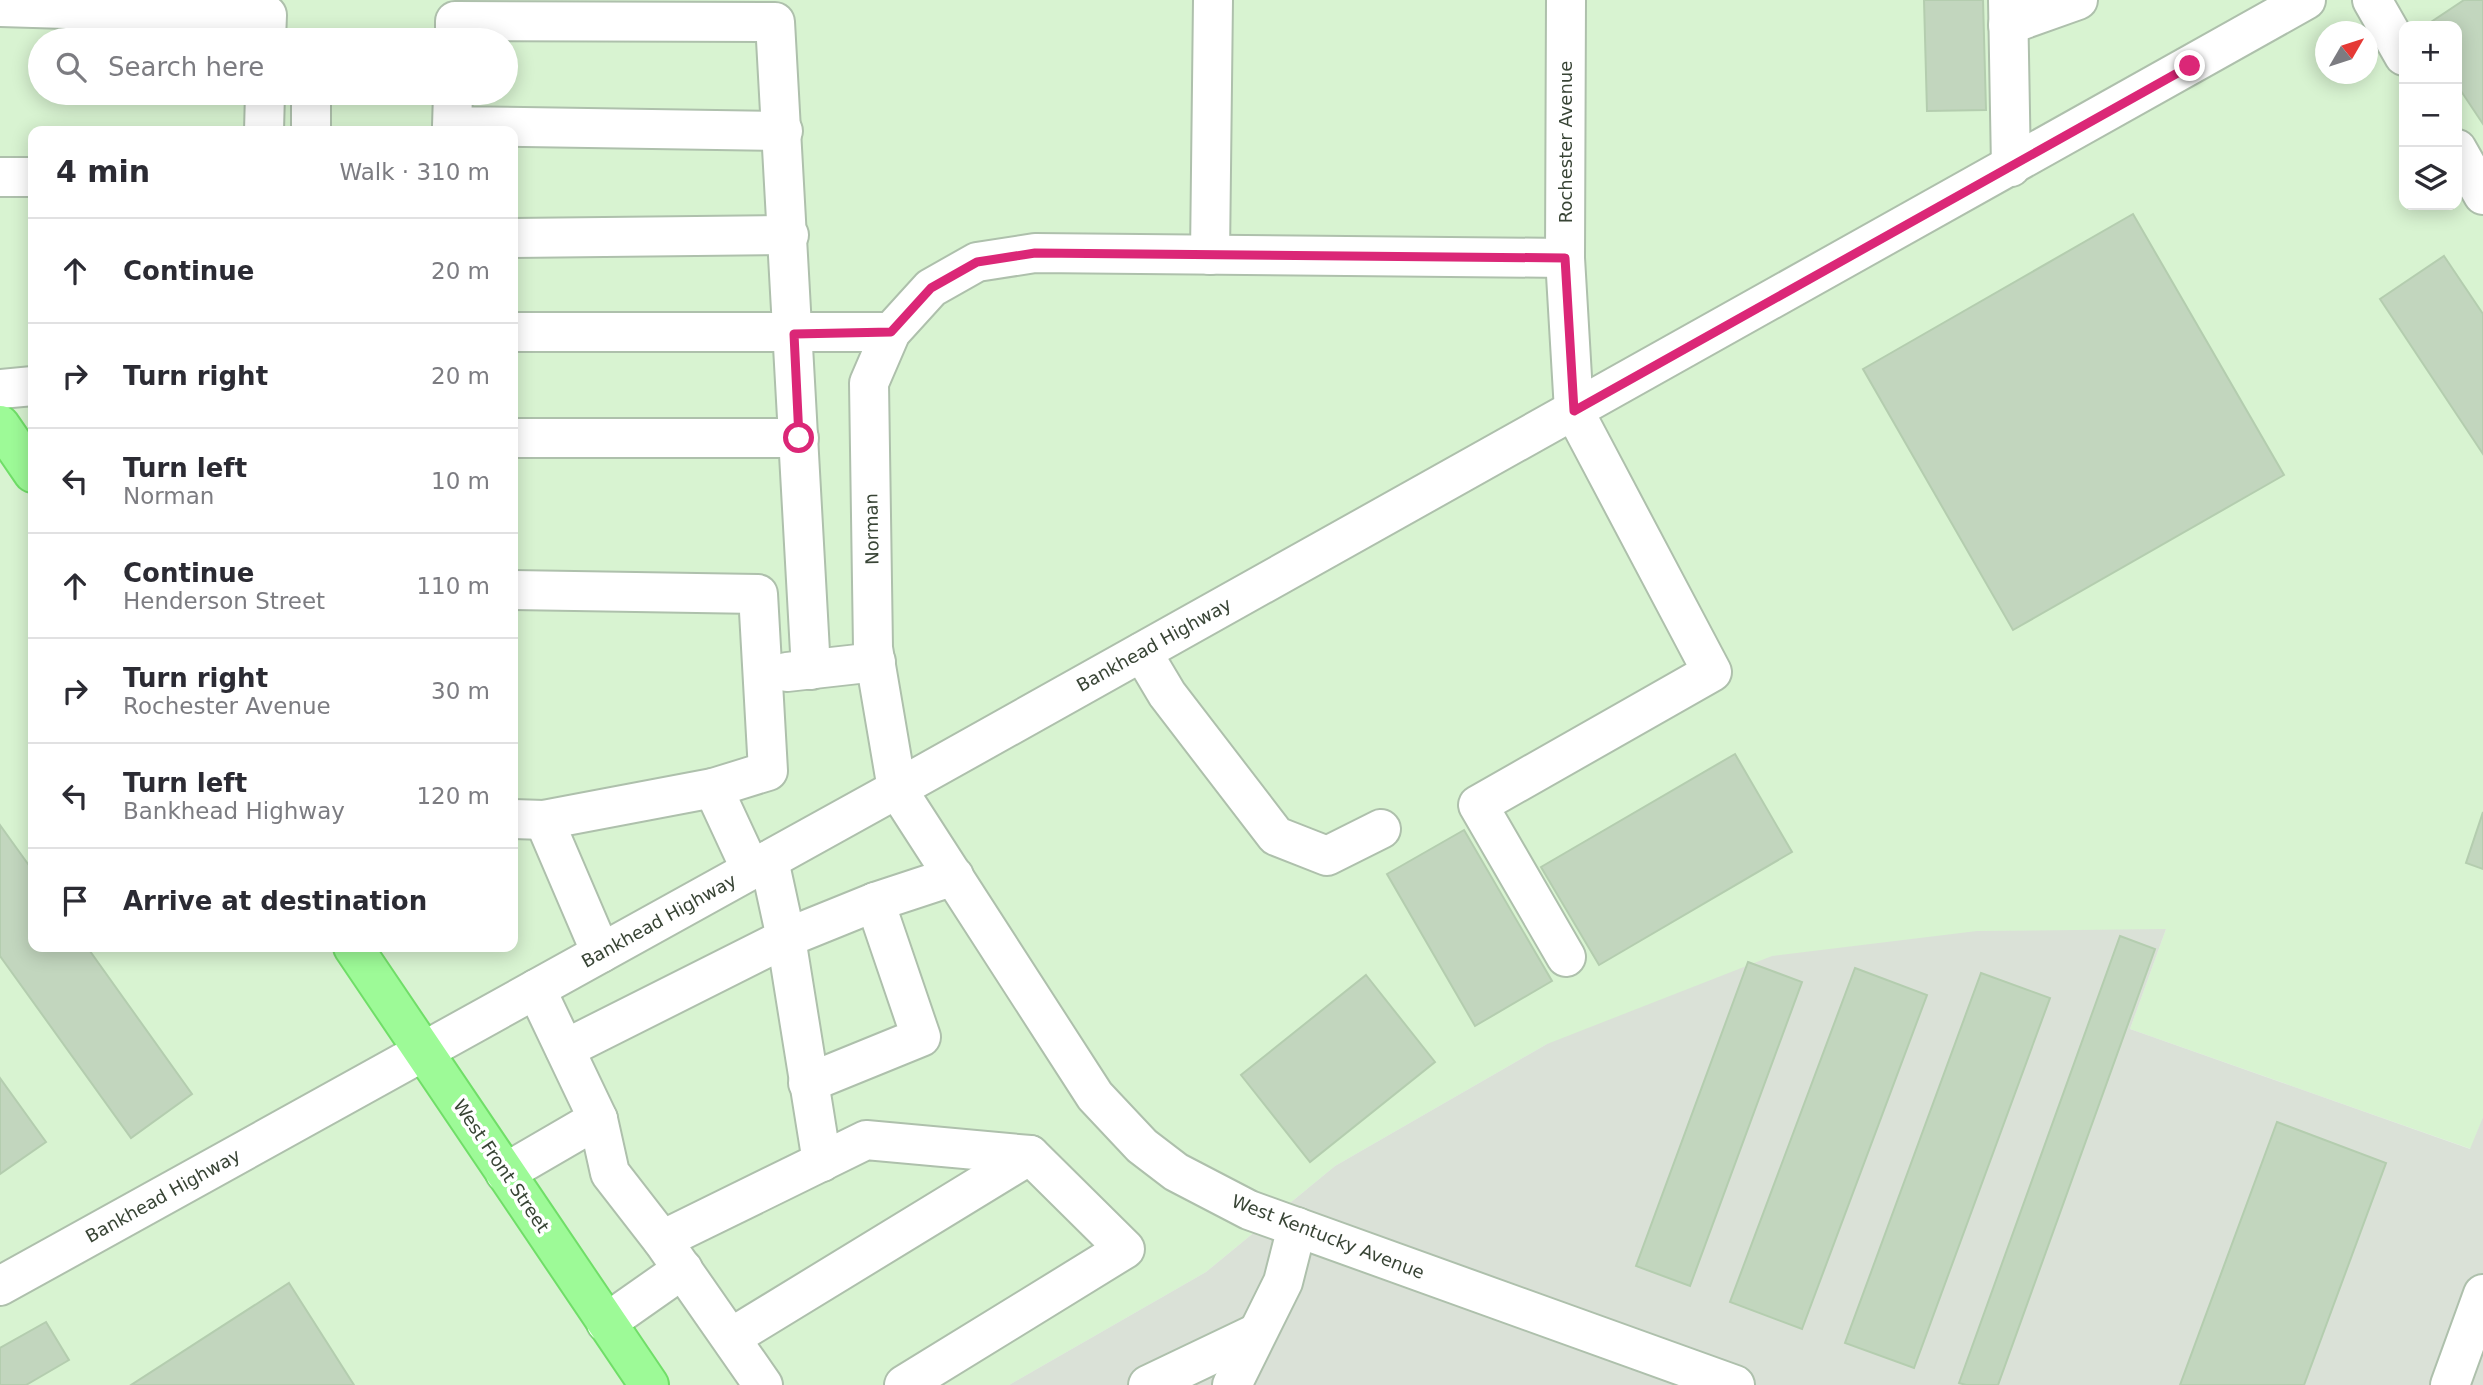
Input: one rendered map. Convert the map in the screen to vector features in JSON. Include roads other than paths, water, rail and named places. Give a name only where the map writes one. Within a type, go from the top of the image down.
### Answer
[{"type":"main road","points":[[0,425],[28,466]]},
{"type":"main road","name":"West Front Street","points":[[356,952],[649,1385]]},
{"type":"street","points":[[1210,255],[1213,0]]},
{"type":"street","name":"Rochester Avenue","points":[[1566,0],[1565,258],[1574,411]]},
{"type":"street","points":[[2011,167],[2008,13],[2078,0]]},
{"type":"street","points":[[2372,0],[2399,47]]},
{"type":"street","points":[[0,6],[267,15],[266,28]]},
{"type":"street","name":"Bankhead Highway","points":[[0,1286],[2011,167],[2281,6]]},
{"type":"street","points":[[455,28],[455,21],[775,22],[789,235],[811,670]]},
{"type":"street","points":[[264,126],[265,105]]},
{"type":"street","points":[[311,105],[311,126]]},
{"type":"street","points":[[452,126],[453,105]]},
{"type":"street","points":[[518,127],[783,131]]},
{"type":"street","points":[[2462,158],[2483,195]]},
{"type":"street","points":[[0,177],[28,177]]},
{"type":"street","points":[[518,238],[789,235]]},
{"type":"street","name":"Norman","points":[[897,789],[876,662],[869,383],[891,332],[931,288],[977,262],[1035,253],[1565,258]]},
{"type":"street","points":[[518,332],[891,332]]},
{"type":"street","points":[[0,389],[28,386]]},
{"type":"street","points":[[1566,957],[1478,805],[1712,671],[1574,411]]},
{"type":"street","points":[[518,438],[799,438]]},
{"type":"street","points":[[518,590],[758,594],[768,771],[713,788],[528,819],[601,953]]},
{"type":"street","points":[[1142,652],[1167,694],[1276,836],[1327,856],[1381,829]]},
{"type":"street","points":[[764,674],[876,662]]},
{"type":"street","points":[[713,788],[760,865],[786,938],[822,1162]]},
{"type":"street","name":"West Kentucky Avenue","points":[[897,789],[1095,1096],[1120,1125],[1176,1172],[1249,1210],[1735,1385]]},
{"type":"street","points":[[565,1049],[786,938],[875,902],[954,876]]},
{"type":"street","points":[[808,1083],[921,1037],[875,902]]},
{"type":"street","points":[[536,989],[598,1119],[610,1172],[673,1254],[763,1385]]},
{"type":"street","points":[[505,1173],[598,1119]]},
{"type":"street","points":[[606,1322],[673,1254],[822,1162],[866,1140],[1030,1155],[1125,1250],[904,1385]]},
{"type":"street","points":[[732,1337],[1030,1155]]},
{"type":"street","points":[[1232,1385],[1283,1282],[1297,1227]]},
{"type":"street","points":[[2450,1385],[2483,1294]]},
{"type":"street","points":[[1148,1385],[1257,1333]]}]
